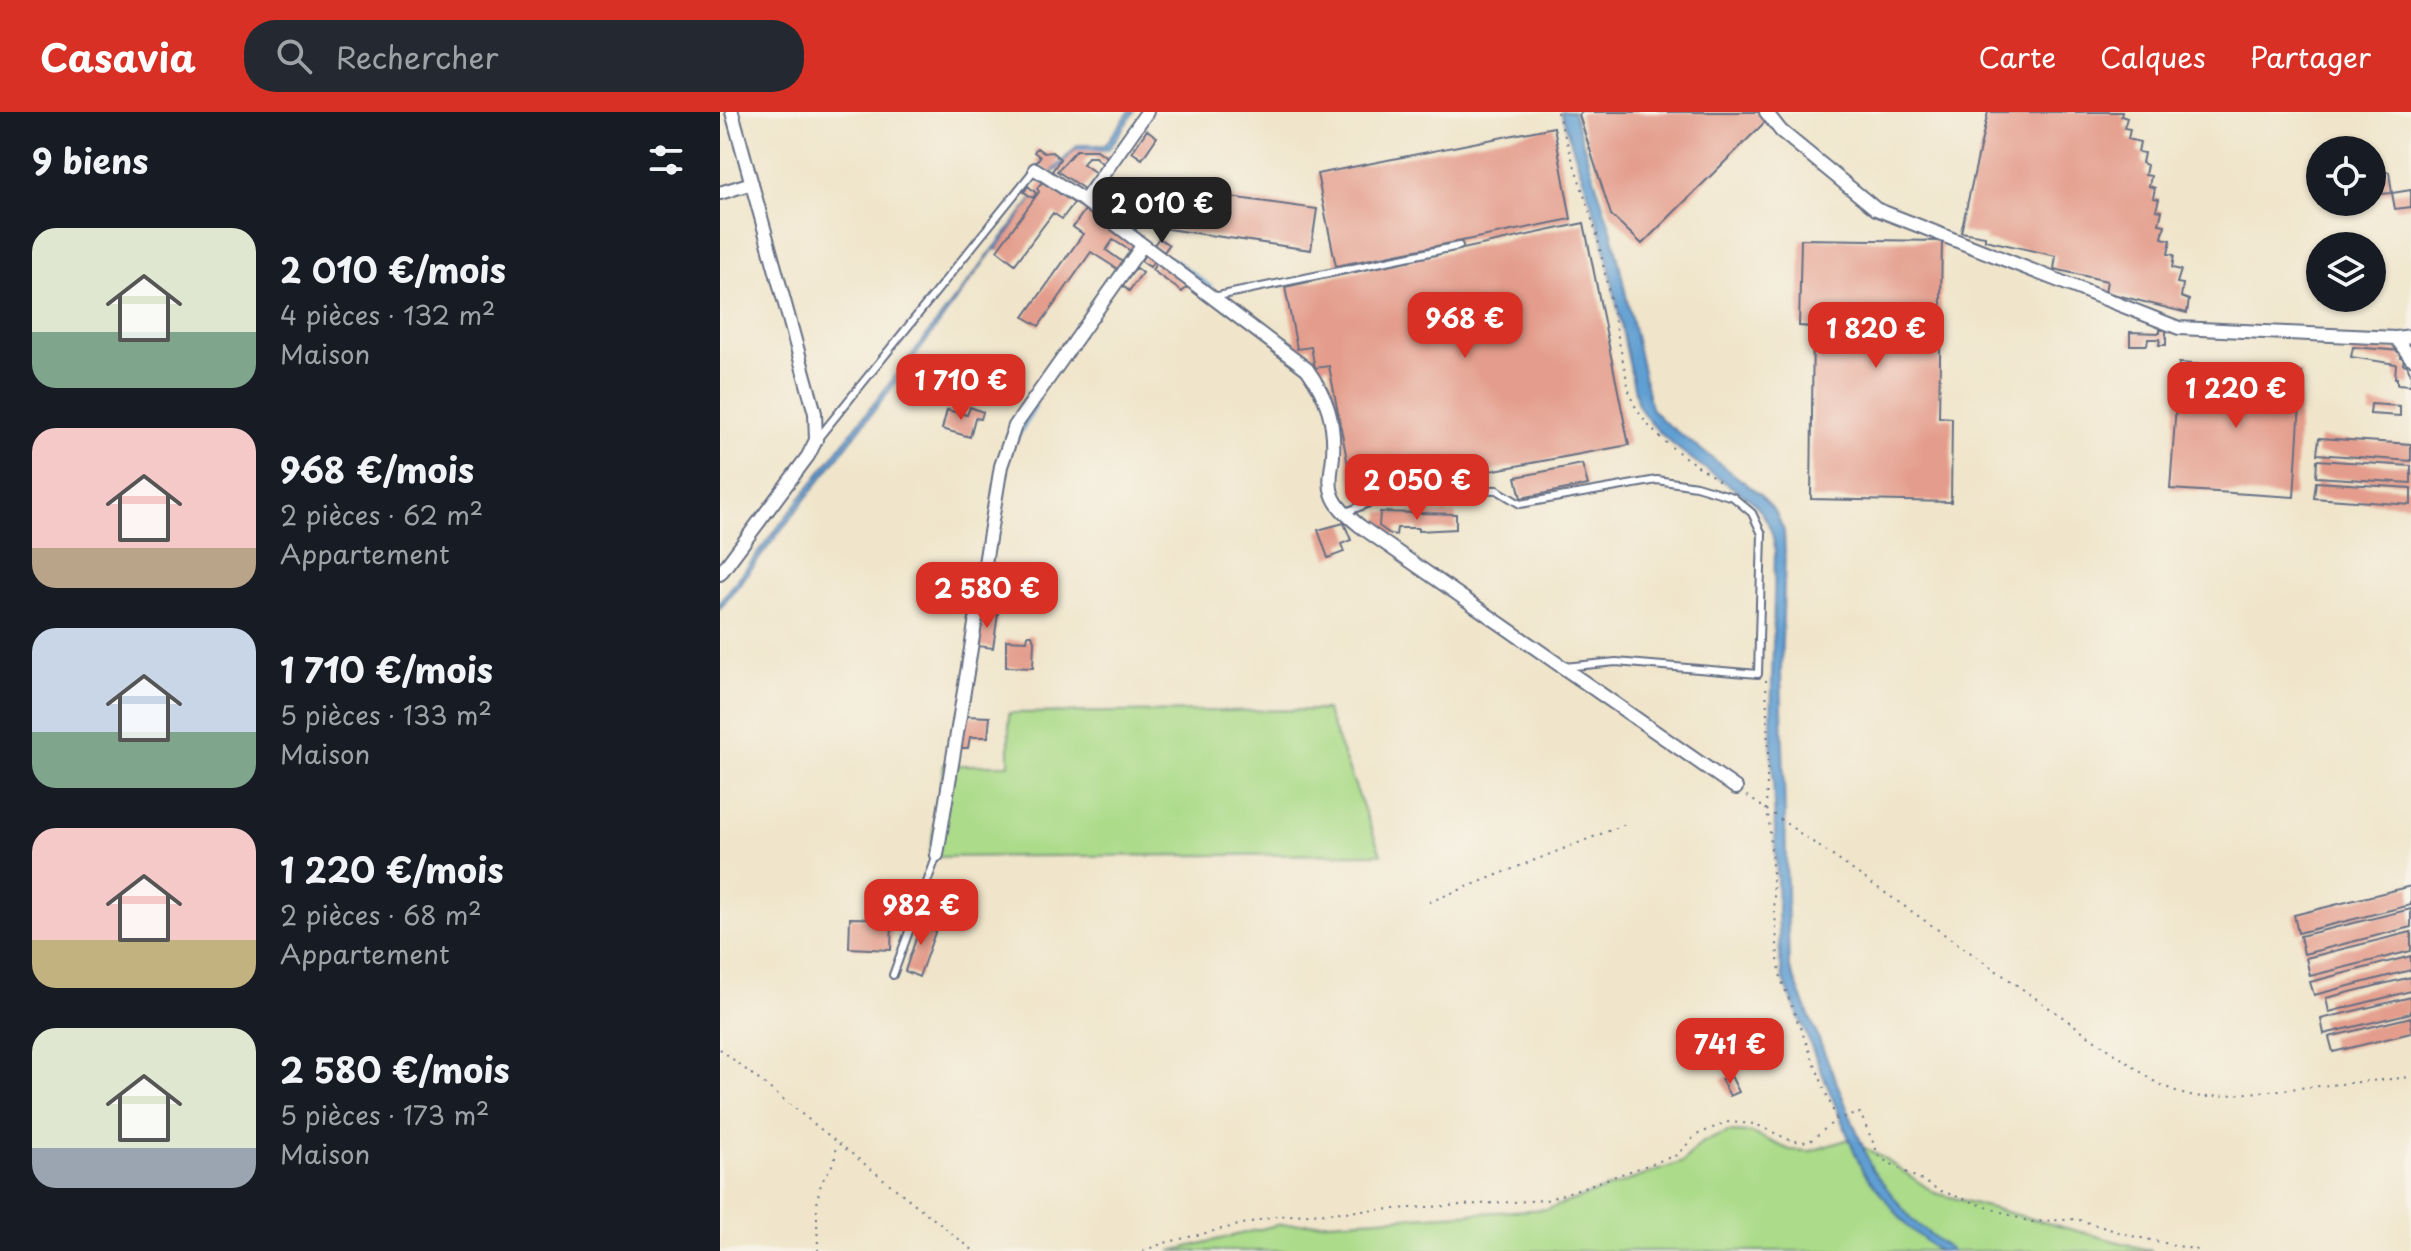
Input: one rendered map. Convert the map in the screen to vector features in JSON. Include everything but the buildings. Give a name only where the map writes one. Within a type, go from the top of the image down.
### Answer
[{"type":"street","points":[[720,574],[763,519],[816,440],[815,413],[732,112]]},
{"type":"street","points":[[1086,202],[1147,112]]},
{"type":"street","points":[[1766,112],[1781,131],[1876,209],[2179,328],[2396,338],[2411,336]]},
{"type":"street","points":[[1035,169],[1086,202],[1307,369],[1324,394],[1334,440],[1331,492],[1344,513],[1736,788]]},
{"type":"street","points":[[720,193],[752,183]]},
{"type":"street","points":[[937,855],[1008,439],[1142,246]]},
{"type":"street","points":[[2396,338],[2411,358]]},
{"type":"lane","points":[[816,440],[1035,169]]},
{"type":"lane","points":[[1213,297],[1459,246]]},
{"type":"lane","points":[[1344,513],[1381,498],[1434,488],[1497,490],[1520,504],[1657,480],[1696,486],[1733,497],[1752,513],[1762,534],[1758,674],[1616,662],[1561,667]]},
{"type":"lane","points":[[893,975],[937,855]]},
{"type":"path","points":[[1557,112],[1597,235],[1630,395],[1639,416],[1659,438],[1722,483]]},
{"type":"path","points":[[1766,672],[1766,809],[1781,979],[1837,1119]]},
{"type":"path","points":[[1736,788],[2167,1088],[2188,1096],[2208,1097],[2411,1077]]},
{"type":"path","points":[[1429,902],[1626,824]]},
{"type":"path","points":[[720,1049],[974,1251]]},
{"type":"path","points":[[1143,1251],[1276,1216],[1546,1200],[1677,1155],[1696,1135],[1727,1122],[1755,1124],[1792,1141],[1809,1142],[1837,1119],[1860,1113],[1880,1158],[1941,1191],[2030,1222],[2076,1219],[2132,1236],[2202,1251]]},
{"type":"path","points":[[818,1251],[819,1194],[821,1184],[837,1157],[836,1141]]},
{"type":"green space","points":[[1326,710],[1381,854],[929,857],[944,765],[1009,765],[1009,713]]},
{"type":"green space","points":[[1728,1132],[1752,1133],[1790,1150],[1811,1151],[1849,1139],[1935,1193],[2152,1251],[1171,1251],[1277,1225],[1548,1209],[1683,1162],[1701,1143]]},
{"type":"water","points":[[1129,112],[1134,112],[1108,150],[1076,150],[1059,169],[1051,173],[1078,145],[1105,145]]},
{"type":"water","points":[[1561,112],[1573,112],[1613,236],[1651,408],[1663,421],[1761,495],[1776,513],[1784,531],[1781,671],[1789,966],[1872,1169],[1912,1220],[1952,1251],[1938,1251],[1907,1226],[1862,1170],[1783,978],[1771,729],[1773,536],[1765,518],[1752,501],[1671,443],[1645,416],[1637,402],[1603,238]]},
{"type":"water","points":[[1033,198],[997,250],[994,249],[901,376],[720,609],[720,602]]},
{"type":"waterway","points":[[1173,259],[1211,287]]},
{"type":"waterway","points":[[1234,303],[1307,362]]},
{"type":"waterway","points":[[1315,371],[1334,405],[1339,445]]},
{"type":"waterway","points":[[1015,441],[1035,407]]}]
